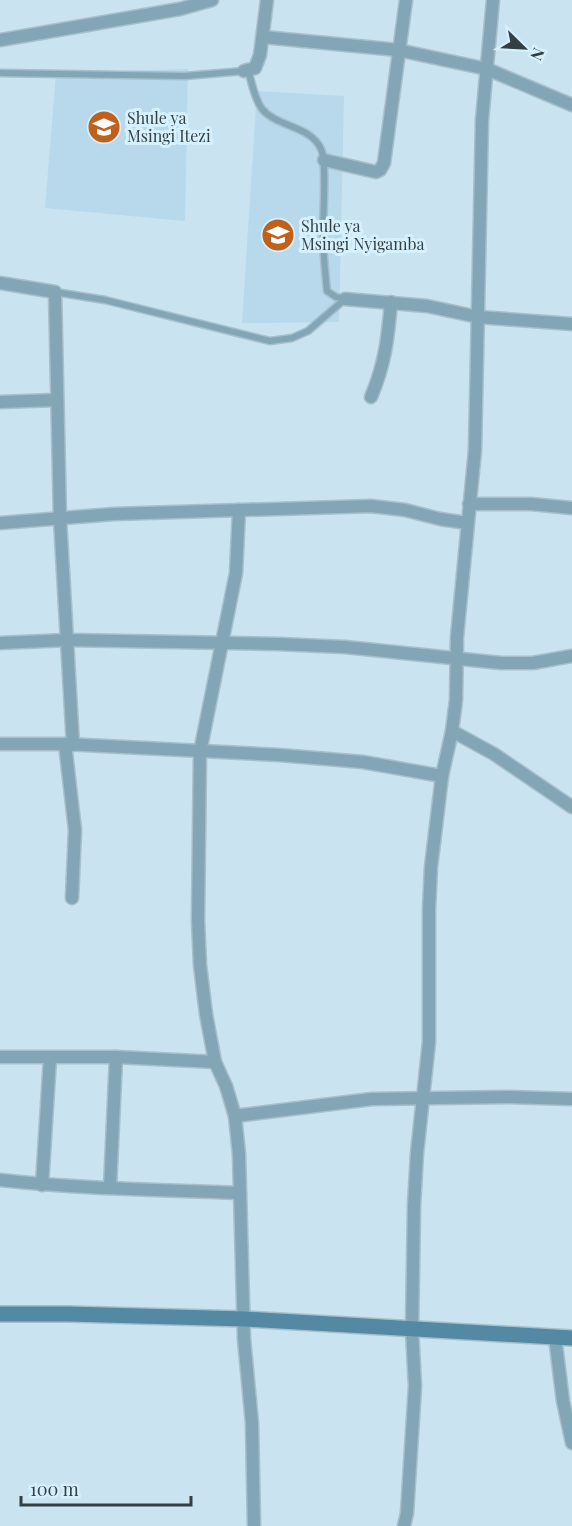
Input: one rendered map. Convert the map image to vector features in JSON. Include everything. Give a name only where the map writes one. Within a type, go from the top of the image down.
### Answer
[{"type":"street","points":[[0,40],[180,9],[212,0]]},
{"type":"street","points":[[246,71],[255,68],[260,55],[267,0]]},
{"type":"street","points":[[324,160],[376,172],[380,170],[387,151],[406,0]]},
{"type":"street","points":[[404,1526],[407,1512],[415,1386],[412,1330],[414,1206],[429,1042],[431,867],[442,776],[456,700],[456,660],[467,523],[476,450],[482,120],[493,0]]},
{"type":"street","points":[[263,37],[398,50],[487,69],[572,105]]},
{"type":"street","points":[[0,283],[55,292],[60,519],[68,640],[69,744],[75,830],[72,898]]},
{"type":"street","points":[[345,299],[427,306],[478,317],[572,324]]},
{"type":"street","points":[[371,397],[381,372],[387,343],[391,302]]},
{"type":"street","points":[[0,402],[56,400]]},
{"type":"street","points":[[469,504],[531,504],[572,508]]},
{"type":"street","points":[[0,523],[125,513],[371,506],[405,510],[467,523]]},
{"type":"street","points":[[239,510],[236,573],[200,752],[198,920],[200,965],[215,1062],[226,1086],[235,1116],[240,1192],[244,1339],[252,1423],[254,1526]]},
{"type":"street","points":[[0,643],[68,640],[223,642],[345,647],[501,663],[533,663],[572,656]]},
{"type":"street","points":[[452,731],[494,754],[572,807]]},
{"type":"street","points":[[0,744],[69,744],[279,755],[363,762],[442,776]]},
{"type":"street","points":[[0,1058],[116,1057],[215,1062]]},
{"type":"street","points":[[110,1188],[116,1057]]},
{"type":"street","points":[[42,1185],[50,1058]]},
{"type":"street","points":[[235,1116],[372,1100],[508,1096],[572,1099]]},
{"type":"street","points":[[0,1180],[42,1185],[240,1192]]},
{"type":"street","points":[[0,1314],[244,1319],[572,1338]]},
{"type":"street","points":[[555,1337],[563,1401],[572,1443]]},
{"type":"lane","points":[[0,73],[185,76],[246,71],[262,108],[279,122],[302,130],[320,146],[324,160],[323,233],[327,291],[336,297],[345,299]]},
{"type":"lane","points":[[55,292],[105,300],[270,341],[292,338],[308,331],[345,299]]},
{"type":"shaded area","points":[[188,69],[185,221],[45,208],[56,73]]},
{"type":"shaded area","points":[[257,91],[344,96],[339,322],[242,323]]},
{"type":"place","name":"Shule ya Msingi Itezi","points":[[104,127]]},
{"type":"place","name":"Shule ya Msingi Nyigamba","points":[[278,235]]}]
